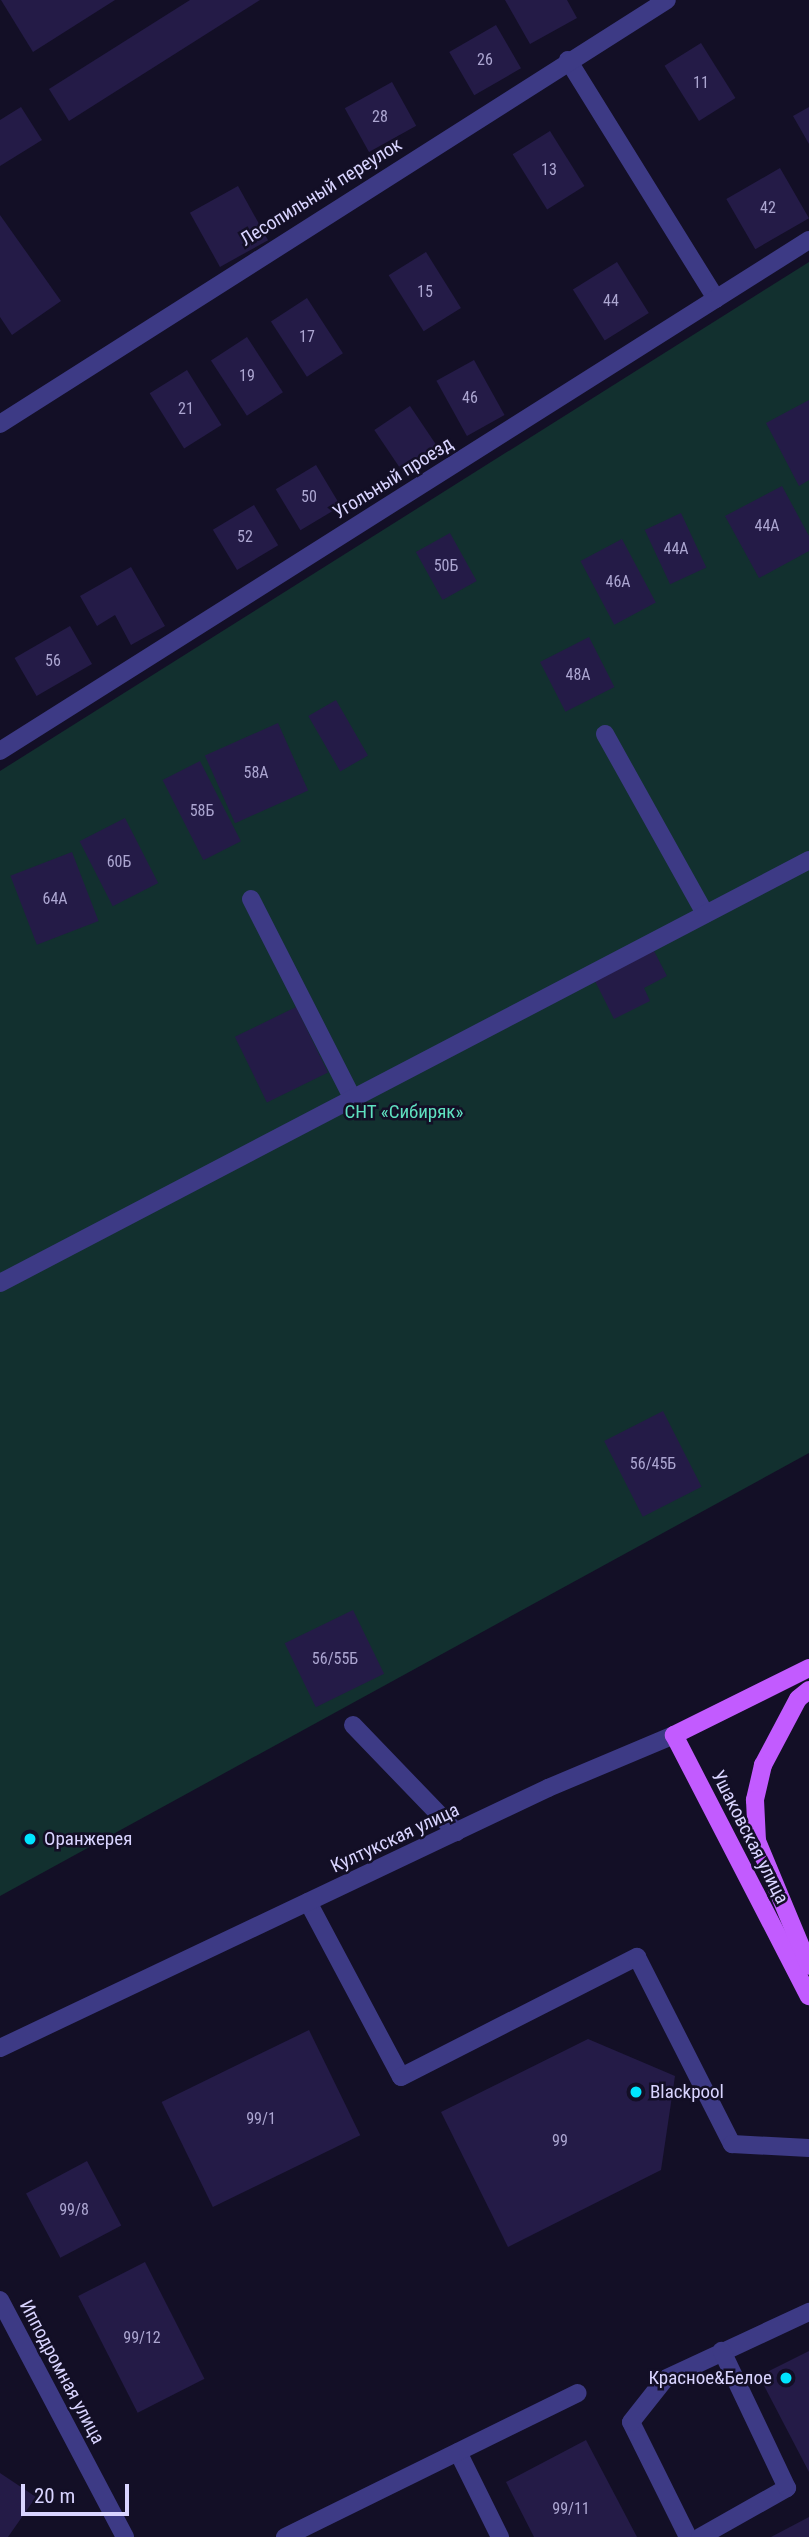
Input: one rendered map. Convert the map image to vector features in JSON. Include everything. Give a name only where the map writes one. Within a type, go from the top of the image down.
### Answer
[{"type":"main road","name":"Култукская улица","points":[[674,1735],[809,1668]]},
{"type":"main road","points":[[809,1690],[798,1699],[763,1765],[755,1800],[757,1841],[809,1966]]},
{"type":"main road","name":"Ушаковская улица","points":[[674,1735],[809,1996]]},
{"type":"street","name":"Лесопильный переулок","points":[[0,424],[568,60],[667,0]]},
{"type":"street","points":[[568,60],[716,299]]},
{"type":"street","name":"Угольный проезд","points":[[0,751],[809,240]]},
{"type":"street","points":[[605,734],[705,914]]},
{"type":"street","points":[[0,1283],[809,860]]},
{"type":"street","points":[[251,899],[353,1099]]},
{"type":"street","points":[[353,1725],[456,1832]]},
{"type":"street","name":"Култукская улица","points":[[0,2048],[456,1832],[674,1735]]},
{"type":"street","points":[[308,1902],[401,2077],[637,1957],[732,2144],[809,2148]]},
{"type":"street","name":"Ипподромная улица","points":[[0,2300],[125,2537]]},
{"type":"street","points":[[688,2537],[631,2422],[665,2379],[809,2312]]},
{"type":"street","points":[[700,2537],[788,2488],[722,2351]]},
{"type":"street","points":[[285,2537],[578,2393]]},
{"type":"street","points":[[458,2452],[500,2537]]},
{"type":"green space","name":"СНТ «Сибиряк»","points":[[809,262],[809,1453],[0,1896],[0,771]]},
{"type":"building","points":[[1,0],[115,0],[33,52]]},
{"type":"building","points":[[190,0],[260,0],[69,121],[49,89]]},
{"type":"building","points":[[505,0],[567,0],[577,18],[530,44]]},
{"type":"building","points":[[496,25],[521,68],[474,95],[449,52]]},
{"type":"building","points":[[701,43],[735,98],[699,121],[665,66]]},
{"type":"building","points":[[392,82],[416,126],[369,152],[345,108]]},
{"type":"building","points":[[21,107],[42,140],[0,166],[0,120]]},
{"type":"building","points":[[809,107],[809,144],[793,116]]},
{"type":"building","points":[[550,131],[584,186],[547,209],[513,154]]},
{"type":"building","points":[[780,168],[809,218],[755,249],[726,199]]},
{"type":"building","points":[[238,186],[268,240],[220,267],[190,213]]},
{"type":"building","points":[[0,215],[61,301],[12,335],[0,317]]},
{"type":"building","points":[[426,252],[461,308],[424,331],[389,275]]},
{"type":"building","points":[[617,262],[649,313],[605,340],[573,290]]},
{"type":"building","points":[[307,298],[343,353],[307,377],[271,321]]},
{"type":"building","points":[[247,337],[283,392],[247,416],[211,360]]},
{"type":"building","points":[[474,360],[505,415],[467,436],[436,381]]},
{"type":"building","points":[[187,370],[221,425],[184,448],[150,393]]},
{"type":"building","points":[[809,400],[809,480],[799,486],[766,423]]},
{"type":"building","points":[[410,406],[440,451],[405,475],[374,430]]},
{"type":"building","points":[[316,465],[341,506],[300,530],[276,489]]},
{"type":"building","points":[[782,486],[809,536],[809,551],[759,578],[725,516]]},
{"type":"building","points":[[254,505],[278,545],[237,570],[213,530]]},
{"type":"building","points":[[681,513],[706,567],[670,584],[645,530]]},
{"type":"building","points":[[450,533],[477,581],[443,600],[416,552]]},
{"type":"building","points":[[622,539],[656,603],[614,625],[581,561]]},
{"type":"building","points":[[131,567],[165,626],[131,645],[115,615],[97,626],[80,596]]},
{"type":"building","points":[[70,626],[92,664],[37,696],[15,658]]},
{"type":"building","points":[[589,637],[614,687],[565,712],[540,662]]},
{"type":"building","points":[[336,700],[368,755],[340,771],[308,716]]},
{"type":"building","points":[[278,723],[308,791],[235,823],[205,756]]},
{"type":"building","points":[[200,761],[241,841],[203,860],[163,780]]},
{"type":"building","points":[[125,818],[158,883],[113,906],[80,841]]},
{"type":"building","points":[[72,852],[99,921],[37,945],[10,876]]},
{"type":"building","points":[[653,949],[667,976],[644,988],[650,1001],[614,1019],[594,979]]},
{"type":"building","points":[[296,1007],[328,1073],[267,1102],[235,1037]]},
{"type":"building","points":[[663,1411],[702,1487],[643,1517],[604,1441]]},
{"type":"building","points":[[353,1610],[384,1674],[316,1707],[285,1643]]},
{"type":"building","points":[[309,2030],[360,2135],[213,2207],[162,2102]]},
{"type":"building","points":[[588,2039],[675,2076],[661,2170],[508,2247],[441,2112]]},
{"type":"building","points":[[87,2161],[121,2225],[60,2258],[26,2193]]},
{"type":"building","points":[[145,2262],[204,2379],[138,2413],[78,2296]]},
{"type":"building","points":[[809,2351],[809,2472],[759,2376]]},
{"type":"building","points":[[586,2440],[637,2537],[534,2537],[506,2482]]},
{"type":"building","points":[[0,2473],[36,2497],[8,2537],[0,2537]]},
{"type":"building","points":[[809,2517],[809,2537],[771,2537]]},
{"type":"place","name":"Оранжерея","points":[[30,1839]]},
{"type":"place","name":"Blackpool","points":[[636,2092]]},
{"type":"place","name":"Красное&Белое","points":[[786,2378]]}]
